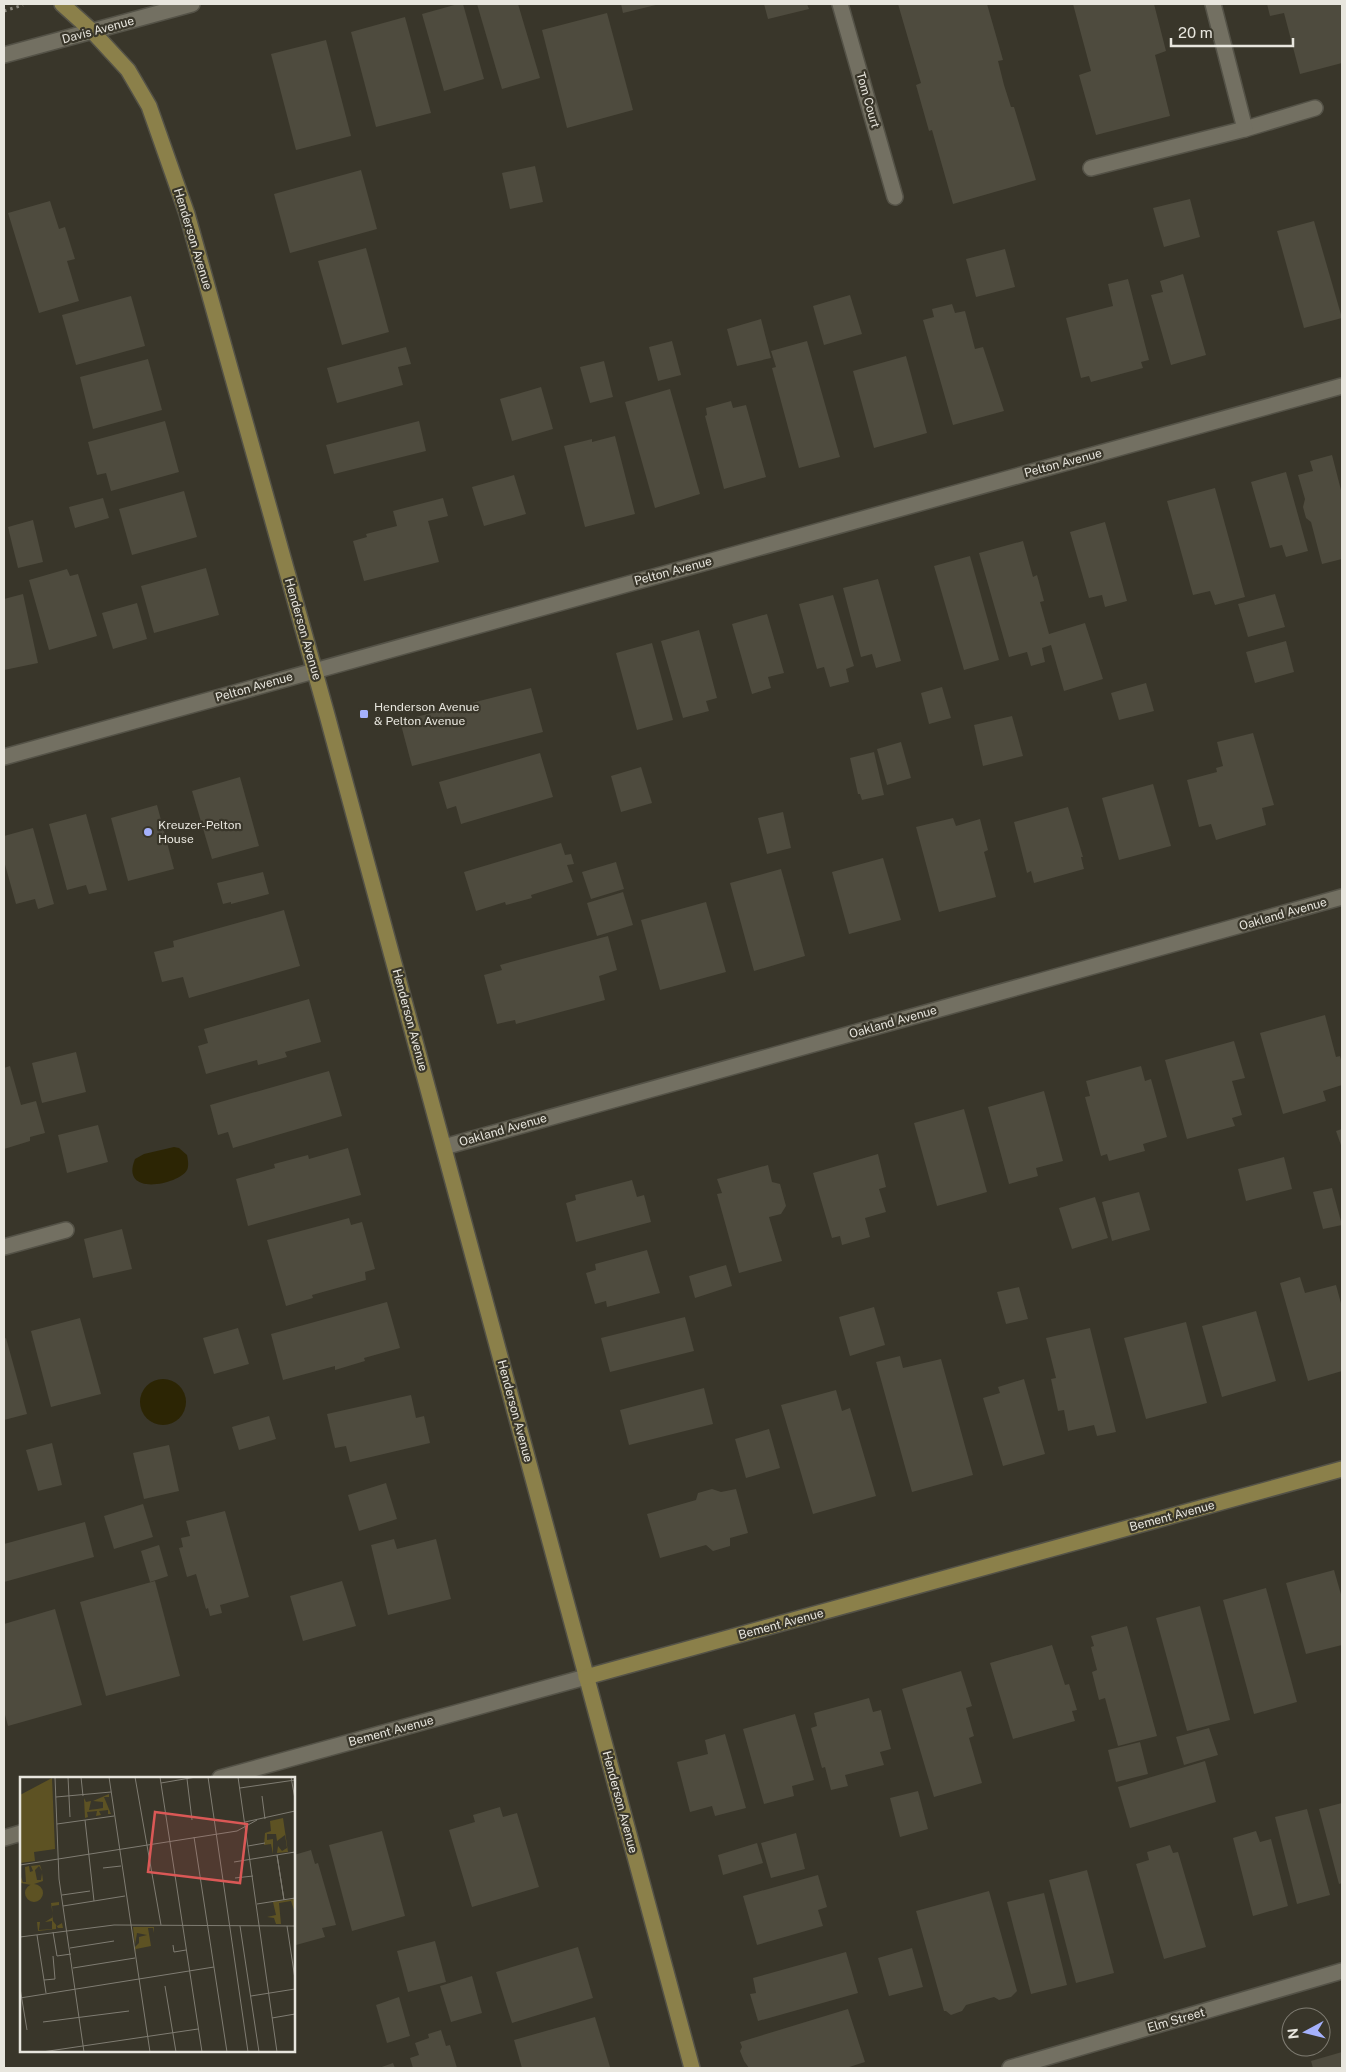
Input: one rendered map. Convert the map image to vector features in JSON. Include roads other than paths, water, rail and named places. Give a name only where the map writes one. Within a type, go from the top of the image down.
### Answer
[{"type":"street","name":"Henderson Avenue","points":[[62,4],[92,31],[128,70],[150,106],[188,214],[315,670],[692,2068]]},
{"type":"street","name":"Davis Avenue","points":[[4,55],[192,4]]},
{"type":"street","name":"Tom Court","points":[[840,4],[895,197]]},
{"type":"street","points":[[1214,4],[1245,129]]},
{"type":"street","points":[[1091,168],[1245,129],[1315,108]]},
{"type":"street","name":"Pelton Avenue","points":[[4,756],[1342,386]]},
{"type":"street","name":"Oakland Avenue","points":[[444,1147],[1342,897]]},
{"type":"street","points":[[4,1247],[66,1230]]},
{"type":"street","name":"Bement Avenue","points":[[224,1777],[1342,1469]]},
{"type":"street","points":[[4,1838],[20,1833]]},
{"type":"street","name":"Elm Street","points":[[1010,2068],[1342,1971]]},
{"type":"place","name":"Henderson Avenue & Pelton Avenue","points":[[364,714]]},
{"type":"place","name":"Kreuzer-Pelton House","points":[[148,832]]}]
